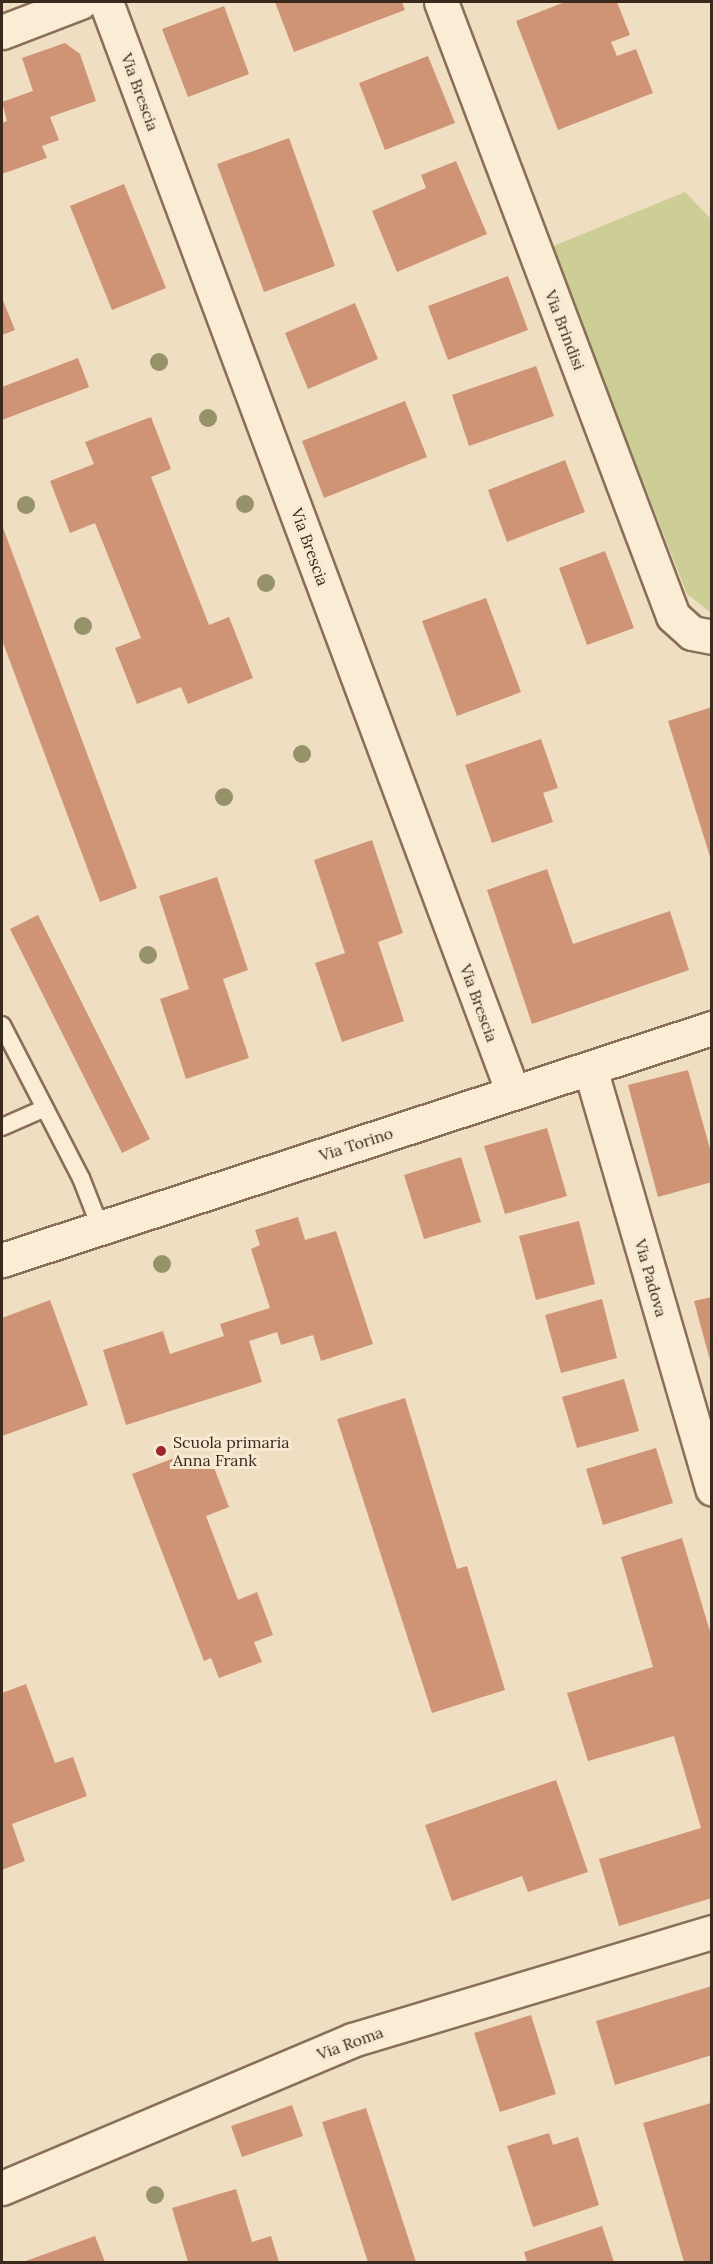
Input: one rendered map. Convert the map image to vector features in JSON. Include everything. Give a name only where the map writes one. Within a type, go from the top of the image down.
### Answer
[{"type":"street","points":[[2,32],[81,2]]},
{"type":"street","name":"Via Brescia","points":[[106,2],[513,1093]]},
{"type":"street","name":"Via Brindisi","points":[[441,2],[674,616],[692,633],[711,637]]},
{"type":"street","name":"Via Torino","points":[[3,1256],[101,1229],[711,1028]]},
{"type":"street","name":"Via Padova","points":[[590,1068],[711,1489]]},
{"type":"street","name":"Via Roma","points":[[2,2188],[352,2040],[711,1932]]},
{"type":"lane","points":[[2,1025],[81,1178],[101,1229]]},
{"type":"lane","points":[[2,1127],[44,1109]]},
{"type":"green space","points":[[685,192],[711,219],[711,613],[687,594],[551,247]]},
{"type":"building","points":[[275,2],[402,2],[405,10],[294,52]]},
{"type":"building","points":[[565,2],[617,2],[630,35],[611,42],[617,56],[636,49],[653,93],[558,130],[516,21]]},
{"type":"building","points":[[224,6],[249,74],[188,97],[162,29]]},
{"type":"building","points":[[65,43],[80,54],[96,101],[50,117],[59,140],[42,146],[47,158],[2,174],[2,123],[7,121],[2,102],[33,91],[22,58]]},
{"type":"building","points":[[428,56],[455,123],[385,150],[359,83]]},
{"type":"building","points":[[289,138],[335,266],[264,292],[217,164]]},
{"type":"building","points":[[456,161],[487,234],[397,272],[372,211],[426,188],[421,175]]},
{"type":"building","points":[[124,184],[166,288],[112,310],[70,206]]},
{"type":"building","points":[[508,276],[528,330],[448,360],[428,306]]},
{"type":"building","points":[[2,298],[15,330],[2,335]]},
{"type":"building","points":[[355,303],[378,359],[308,389],[285,333]]},
{"type":"building","points":[[78,358],[89,387],[2,420],[2,387]]},
{"type":"building","points":[[536,366],[554,416],[469,446],[452,395]]},
{"type":"building","points":[[405,401],[427,457],[324,498],[302,441]]},
{"type":"building","points":[[151,417],[171,469],[151,477],[209,625],[229,617],[253,678],[188,704],[181,687],[137,704],[115,648],[141,638],[95,523],[70,533],[50,481],[94,464],[85,442]]},
{"type":"building","points":[[565,460],[585,512],[507,542],[488,490]]},
{"type":"building","points":[[2,525],[137,888],[100,902],[2,640]]},
{"type":"building","points":[[605,551],[634,628],[587,645],[559,568]]},
{"type":"building","points":[[486,598],[521,692],[457,716],[422,621]]},
{"type":"building","points":[[712,707],[712,860],[711,860],[668,721]]},
{"type":"building","points":[[541,739],[558,788],[543,793],[553,822],[492,843],[465,765]]},
{"type":"building","points":[[372,840],[403,933],[378,942],[404,1021],[342,1042],[315,963],[345,953],[314,860]]},
{"type":"building","points":[[547,869],[573,944],[670,911],[689,970],[532,1024],[487,890]]},
{"type":"building","points":[[217,877],[248,970],[223,979],[249,1058],[186,1079],[160,999],[189,989],[159,896]]},
{"type":"building","points":[[38,915],[150,1139],[122,1153],[10,929]]},
{"type":"building","points":[[688,1070],[712,1156],[712,1182],[658,1197],[628,1085]]},
{"type":"building","points":[[547,1128],[567,1196],[505,1214],[484,1146]]},
{"type":"building","points":[[461,1157],[481,1222],[424,1239],[404,1175]]},
{"type":"building","points":[[298,1217],[305,1240],[336,1231],[373,1344],[321,1361],[313,1335],[281,1345],[277,1332],[249,1341],[262,1382],[126,1425],[103,1350],[163,1331],[170,1354],[224,1336],[220,1324],[270,1308],[251,1249],[260,1245],[255,1230]]},
{"type":"building","points":[[579,1221],[595,1284],[536,1300],[519,1236]]},
{"type":"building","points":[[712,1297],[712,1363],[711,1364],[694,1301]]},
{"type":"building","points":[[602,1299],[617,1358],[561,1373],[545,1315]]},
{"type":"building","points":[[50,1300],[88,1405],[2,1436],[2,1318]]},
{"type":"building","points":[[624,1379],[639,1431],[577,1448],[562,1397]]},
{"type":"building","points":[[405,1398],[457,1569],[467,1566],[505,1690],[432,1713],[337,1419]]},
{"type":"building","points":[[656,1448],[673,1503],[603,1525],[586,1469]]},
{"type":"building","points":[[182,1455],[187,1466],[210,1457],[229,1507],[206,1516],[238,1600],[257,1592],[273,1635],[254,1642],[262,1662],[219,1678],[211,1658],[204,1661],[132,1474]]},
{"type":"building","points":[[682,1538],[712,1638],[712,1898],[619,1926],[599,1859],[701,1828],[674,1736],[588,1761],[567,1693],[653,1667],[621,1557]]},
{"type":"building","points":[[26,1684],[55,1763],[73,1757],[87,1796],[12,1824],[25,1861],[2,1870],[2,1693]]},
{"type":"building","points":[[556,1780],[588,1872],[528,1892],[522,1876],[452,1901],[425,1825]]},
{"type":"building","points":[[712,1986],[712,2055],[615,2085],[596,2021]]},
{"type":"building","points":[[531,2015],[556,2094],[500,2112],[474,2033]]},
{"type":"building","points":[[711,2103],[712,2262],[684,2262],[643,2123]]},
{"type":"building","points":[[292,2105],[303,2136],[242,2157],[231,2126]]},
{"type":"building","points":[[366,2108],[416,2262],[368,2262],[322,2122]]},
{"type":"building","points":[[549,2133],[553,2145],[578,2137],[599,2205],[533,2227],[507,2146]]},
{"type":"building","points":[[236,2189],[252,2242],[271,2236],[279,2262],[188,2262],[172,2208]]},
{"type":"building","points":[[602,2226],[614,2262],[527,2262],[524,2252]]},
{"type":"building","points":[[95,2236],[105,2262],[23,2262]]},
{"type":"place","name":"Scuola primaria Anna Frank","points":[[161,1451]]}]
